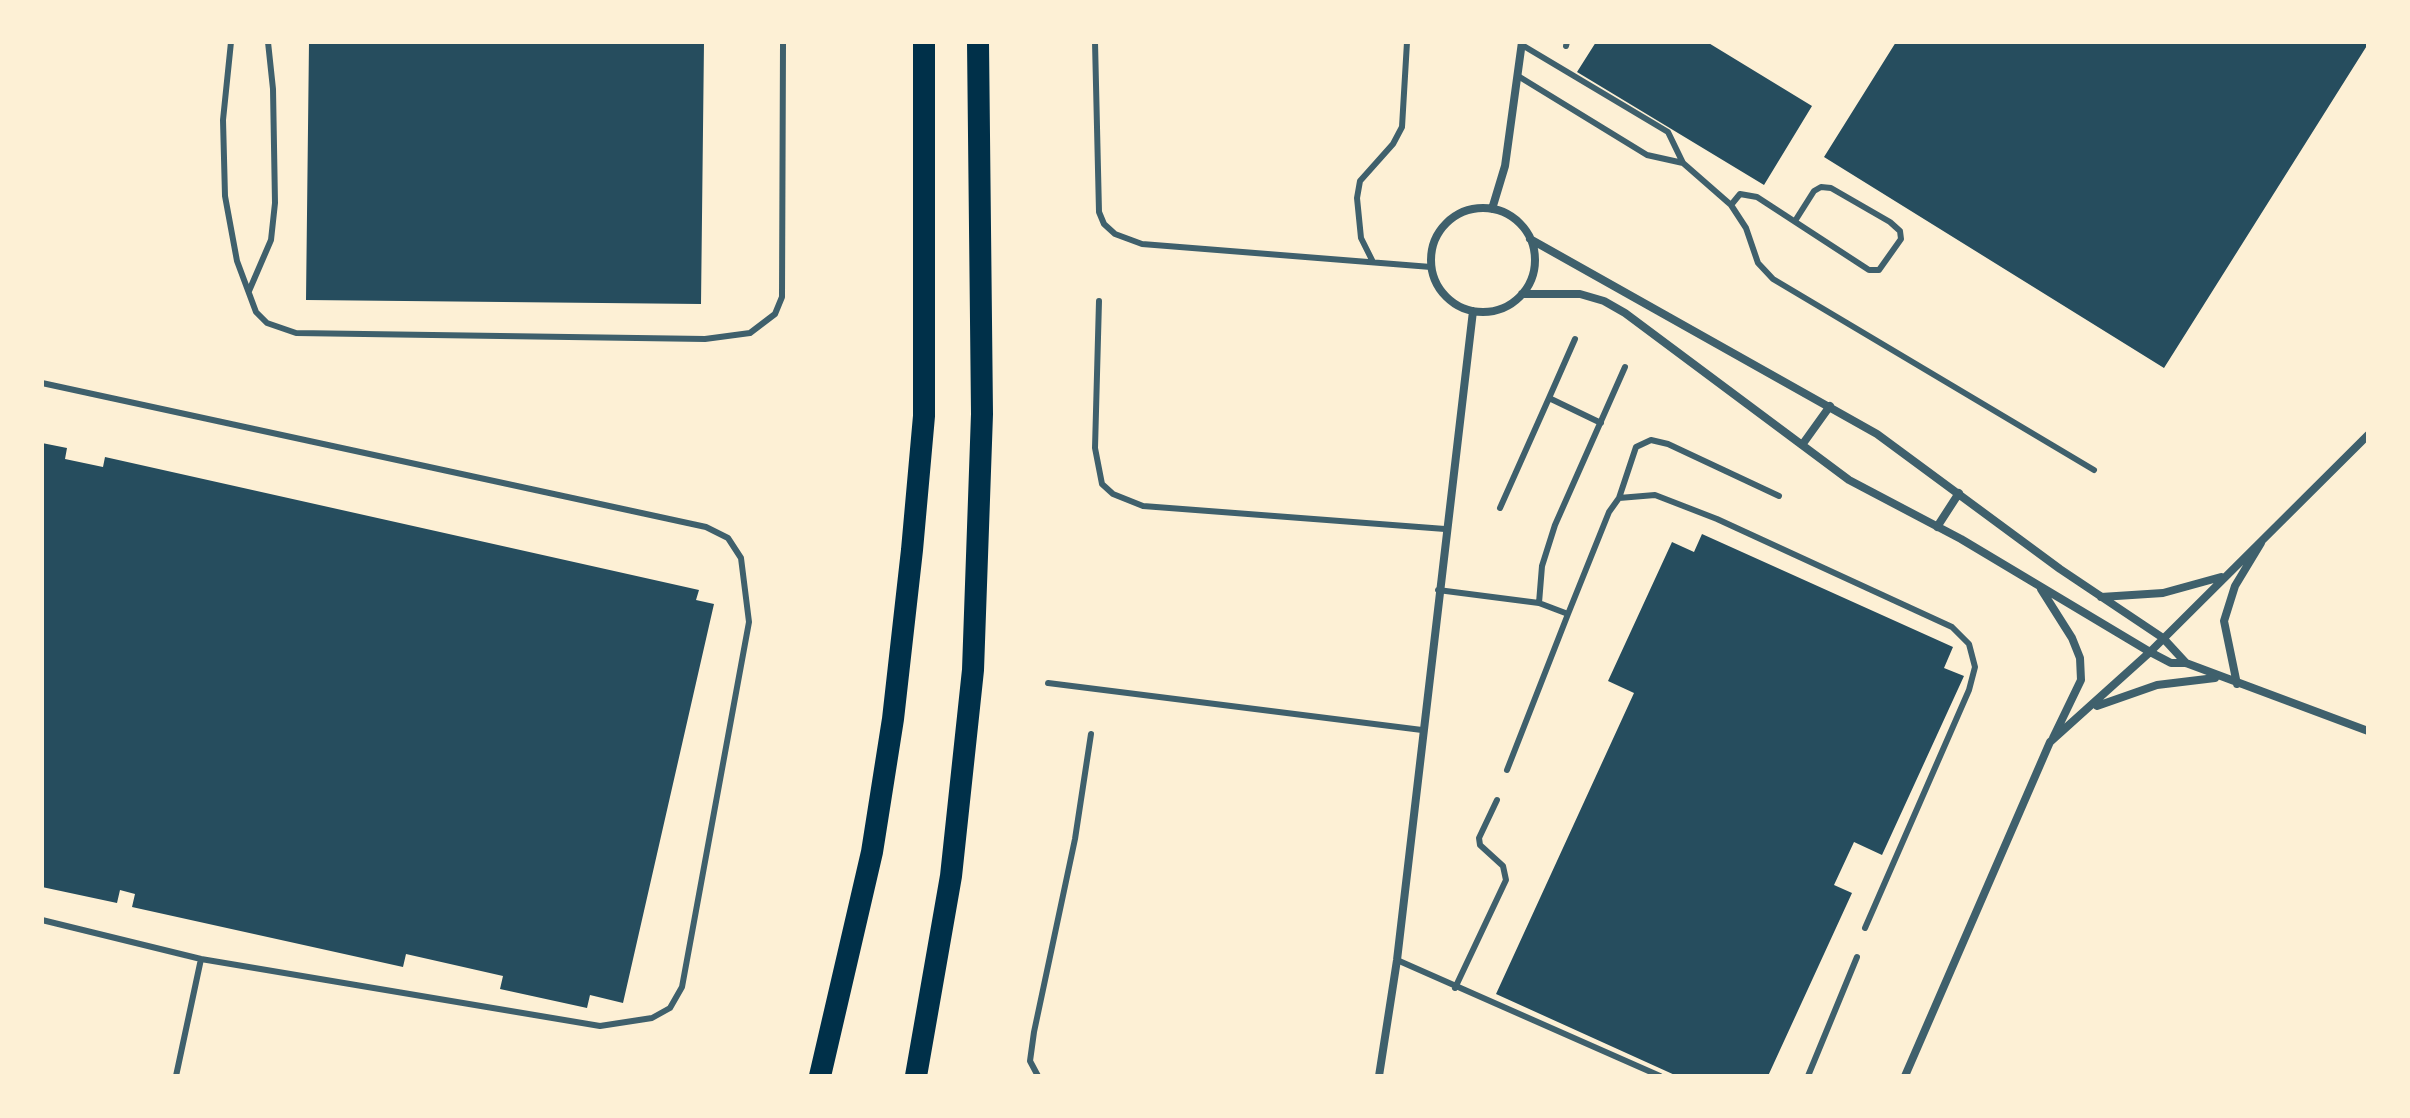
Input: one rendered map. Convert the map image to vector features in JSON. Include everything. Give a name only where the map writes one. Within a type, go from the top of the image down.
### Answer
[{"type":"highway","points":[[820,1076],[872,852],[893,719],[912,550],[924,416],[924,42]]},
{"type":"highway","points":[[916,1076],[951,876],[973,670],[982,414],[978,42]]},
{"type":"street","points":[[1492,209],[1505,166],[1522,44]]},
{"type":"street","points":[[1530,239],[1534,267],[1522,294],[1500,309],[1473,311],[1445,296],[1431,267],[1431,251],[1447,223],[1475,209],[1492,209],[1508,215],[1530,239],[1877,434],[2100,597],[2163,638],[2186,663]]},
{"type":"street","points":[[1522,294],[1580,294],[1615,307],[1849,480],[2038,584],[2150,652],[2171,663],[2186,663],[2368,731]]},
{"type":"street","points":[[1379,1076],[1397,960],[1445,529],[1473,311]]},
{"type":"street","points":[[1802,445],[1830,406]]},
{"type":"street","points":[[2050,742],[2092,708],[2368,435]]},
{"type":"street","points":[[1937,527],[1959,493]]},
{"type":"street","points":[[2237,684],[2224,634],[2228,602],[2270,529]]},
{"type":"street","points":[[2100,597],[2163,593],[2223,577]]},
{"type":"street","points":[[1905,1076],[2050,742],[2081,680],[2080,658],[2072,638],[2038,584]]},
{"type":"street","points":[[2092,708],[2157,685],[2220,677]]},
{"type":"lane","points":[[231,42],[223,120],[225,196],[237,261],[256,312],[267,323],[296,333],[705,339],[750,333],[775,314],[785,281],[783,42]]},
{"type":"lane","points":[[249,291],[265,261],[275,203],[273,89],[268,42]]},
{"type":"lane","points":[[1095,42],[1099,212],[1104,224],[1115,234],[1142,244],[1431,267]]},
{"type":"lane","points":[[1373,262],[1361,238],[1358,189],[1360,181],[1393,144],[1402,127],[1407,42]]},
{"type":"lane","points":[[1522,44],[1668,132],[1683,163],[1731,205],[1746,228],[1758,263],[1773,279],[2094,470]]},
{"type":"lane","points":[[1518,76],[1647,155],[1683,163]]},
{"type":"lane","points":[[1731,205],[1740,194],[1747,193],[1869,270],[1879,270],[1901,239],[1900,231],[1890,222],[1831,188],[1814,191],[1795,221]]},
{"type":"lane","points":[[1099,301],[1095,448],[1102,484],[1113,494],[1143,506],[1445,529]]},
{"type":"lane","points":[[1500,508],[1575,339]]},
{"type":"lane","points":[[1539,603],[1542,566],[1555,525],[1625,367]]},
{"type":"lane","points":[[42,383],[706,527],[728,538],[741,558],[749,622],[745,658],[682,987],[670,1008],[652,1018],[600,1026],[201,959],[42,920]]},
{"type":"lane","points":[[1549,398],[1601,423]]},
{"type":"lane","points":[[1507,770],[1609,512],[1619,498],[1636,447],[1651,440],[1668,444],[1779,496]]},
{"type":"lane","points":[[1619,498],[1655,495],[1717,519],[1952,627],[1969,644],[1975,667],[1969,690],[1865,928]]},
{"type":"lane","points":[[1438,590],[1539,603],[1568,614]]},
{"type":"lane","points":[[1048,683],[1422,730]]},
{"type":"lane","points":[[1038,1076],[1030,1061],[1034,1032],[1075,839],[1091,734]]},
{"type":"lane","points":[[1455,988],[1506,880],[1503,866],[1480,845],[1479,838],[1497,800]]},
{"type":"lane","points":[[1808,1076],[1857,957]]},
{"type":"lane","points":[[176,1076],[201,959]]},
{"type":"lane","points":[[1397,960],[1660,1076]]},
{"type":"building","points":[[309,42],[704,42],[701,304],[306,300]]},
{"type":"building","points":[[1596,42],[1707,42],[1812,106],[1764,185],[1577,72]]},
{"type":"building","points":[[1896,42],[2368,44],[2164,368],[1824,157]]},
{"type":"building","points":[[42,443],[67,448],[65,459],[103,467],[105,457],[699,590],[696,600],[714,604],[623,1003],[590,995],[587,1008],[500,989],[503,976],[406,954],[403,967],[132,907],[135,894],[120,890],[117,903],[42,887]]},
{"type":"building","points":[[1702,534],[1953,647],[1944,668],[1964,676],[1882,855],[1854,842],[1834,885],[1852,893],[1768,1076],[1677,1076],[1496,994],[1634,693],[1608,681],[1672,542],[1694,552]]}]
